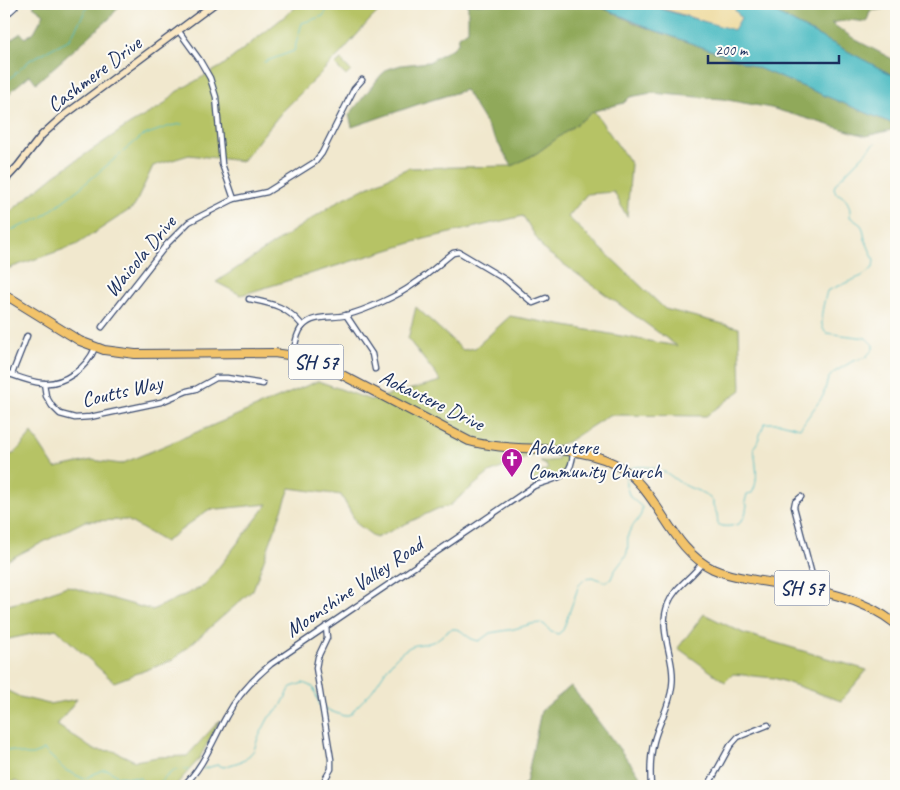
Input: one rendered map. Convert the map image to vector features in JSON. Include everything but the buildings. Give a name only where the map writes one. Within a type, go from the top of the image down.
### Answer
[{"type":"highway","name":"Aokautere Drive","points":[[4,294],[69,335],[94,348],[135,354],[211,352],[294,355],[327,367],[469,440],[482,444],[597,456],[622,468],[648,492],[682,544],[702,564],[724,573],[859,601],[876,609],[896,624]]},
{"type":"street","name":"Cashmere Drive","points":[[4,181],[52,125],[214,4]]},
{"type":"street","points":[[4,17],[15,6]]},
{"type":"street","points":[[178,30],[210,78],[216,97],[222,164],[234,198]]},
{"type":"street","name":"Waicola Drive","points":[[102,327],[167,244],[189,222],[234,198],[268,192],[315,162],[322,154],[354,89],[362,80]]},
{"type":"street","points":[[294,355],[299,332],[309,322],[318,318],[346,315],[389,298],[413,285],[453,253],[459,252],[506,280],[533,303],[546,298]]},
{"type":"street","points":[[249,298],[278,305],[303,326]]},
{"type":"street","points":[[346,315],[372,354],[375,369]]},
{"type":"street","points":[[12,374],[27,336]]},
{"type":"street","points":[[4,372],[44,383],[63,379],[76,372],[91,357],[94,348]]},
{"type":"street","name":"Coutts Way","points":[[44,383],[46,396],[52,406],[60,414],[75,418],[141,406],[196,390],[211,380],[221,378],[263,384]]},
{"type":"street","name":"Moonshine Valley Road","points":[[183,786],[202,762],[233,704],[254,678],[270,664],[534,486],[565,475],[570,469],[573,452]]},
{"type":"street","points":[[800,497],[795,502],[794,508],[813,579],[812,590]]},
{"type":"street","points":[[651,786],[651,757],[654,740],[670,701],[672,686],[673,669],[664,632],[664,617],[668,603],[675,591],[702,564]]},
{"type":"street","points":[[321,786],[331,769],[316,668],[318,657],[327,638],[326,626]]},
{"type":"street","points":[[708,786],[730,746],[738,737],[768,725]]},
{"type":"green space","points":[[36,4],[121,4],[109,19],[36,83],[30,75],[12,90],[4,101],[4,44],[21,33],[25,38],[34,32],[44,14],[33,6]]},
{"type":"green space","points":[[300,4],[386,4],[341,53],[281,113],[242,161],[189,155],[153,166],[134,207],[76,245],[4,270],[4,213],[11,211],[55,175],[130,124],[162,106],[176,92],[222,66]]},
{"type":"green space","points":[[468,4],[594,4],[639,25],[736,59],[896,125],[896,129],[866,136],[771,108],[722,99],[651,93],[630,97],[624,103],[594,111],[537,153],[512,166],[465,90],[352,127],[349,115],[388,69],[401,65],[429,62],[458,43],[459,36],[468,30]]},
{"type":"green space","points":[[759,4],[882,4],[884,9],[870,11],[867,22],[849,20],[831,23],[856,40],[896,61],[896,77]]},
{"type":"green space","points":[[341,60],[351,71],[346,76],[335,65]]},
{"type":"green space","points":[[594,111],[631,164],[627,217],[614,192],[587,194],[568,217],[665,309],[739,328],[741,390],[706,416],[609,415],[569,441],[489,473],[449,506],[437,509],[376,538],[357,524],[341,495],[290,488],[253,590],[173,660],[114,682],[56,629],[4,640],[4,606],[32,599],[67,586],[152,610],[204,586],[268,504],[208,510],[165,542],[127,520],[85,521],[4,562],[4,458],[15,453],[32,433],[55,468],[92,460],[121,464],[318,381],[371,400],[441,381],[408,339],[416,307],[463,350],[475,348],[510,316],[677,346],[544,250],[523,216],[424,239],[241,295],[216,282],[340,200],[408,168],[512,166],[537,153]]},
{"type":"green space","points":[[559,455],[567,458],[569,462],[566,470],[538,482],[530,477],[548,469],[546,465],[540,462],[558,460]]},
{"type":"green space","points":[[704,614],[743,633],[867,670],[841,701],[774,678],[733,674],[725,682],[678,648]]},
{"type":"green space","points":[[571,686],[648,786],[521,786],[526,783],[541,711]]},
{"type":"green space","points":[[4,689],[20,697],[49,704],[77,699],[57,725],[94,750],[114,751],[135,761],[158,757],[187,756],[220,720],[199,759],[175,786],[62,786],[57,783],[36,787],[15,781],[8,786],[4,786]]},
{"type":"sand","points":[[649,4],[737,4],[735,10],[741,18],[734,30],[730,30]]},
{"type":"water","points":[[595,4],[649,4],[734,30],[741,18],[735,10],[737,4],[759,4],[896,77],[896,125],[736,59],[651,29]]},
{"type":"waterway","points":[[4,84],[30,60],[70,39],[89,4]]},
{"type":"waterway","points":[[264,62],[294,51],[302,23],[323,16],[331,4]]},
{"type":"waterway","points":[[4,233],[41,218],[142,136],[170,126],[182,124]]},
{"type":"waterway","points":[[628,470],[636,467],[645,467],[663,471],[680,483],[710,498],[717,514],[718,524],[725,526],[739,524],[745,516],[747,494],[752,493],[756,482],[754,447],[765,423],[781,423],[800,428],[823,396],[828,379],[833,373],[853,361],[866,357],[873,349],[873,345],[866,338],[826,333],[823,329],[822,318],[827,291],[862,276],[873,268],[874,260],[863,229],[861,225],[850,217],[848,202],[836,193],[834,188],[836,183],[875,143]]},
{"type":"waterway","points":[[325,709],[344,716],[351,714],[372,691],[398,656],[410,647],[433,642],[450,630],[459,630],[471,639],[479,641],[490,633],[541,623],[551,632],[558,634],[563,630],[579,585],[586,578],[592,577],[606,582],[611,579],[626,555],[628,535],[642,511],[642,507],[630,497],[626,486],[626,476]]},
{"type":"waterway","points":[[203,769],[217,765],[224,767],[245,760],[254,750],[269,717],[280,708],[291,687],[303,683],[313,687],[321,708]]},
{"type":"waterway","points":[[4,750],[28,755],[34,755],[44,750],[65,770],[84,779],[102,770],[108,770],[118,776],[140,778],[145,784],[154,784],[159,783],[174,770],[188,769]]},
{"type":"place","name":"Aokautere Community Church","points":[[512,478]]}]
